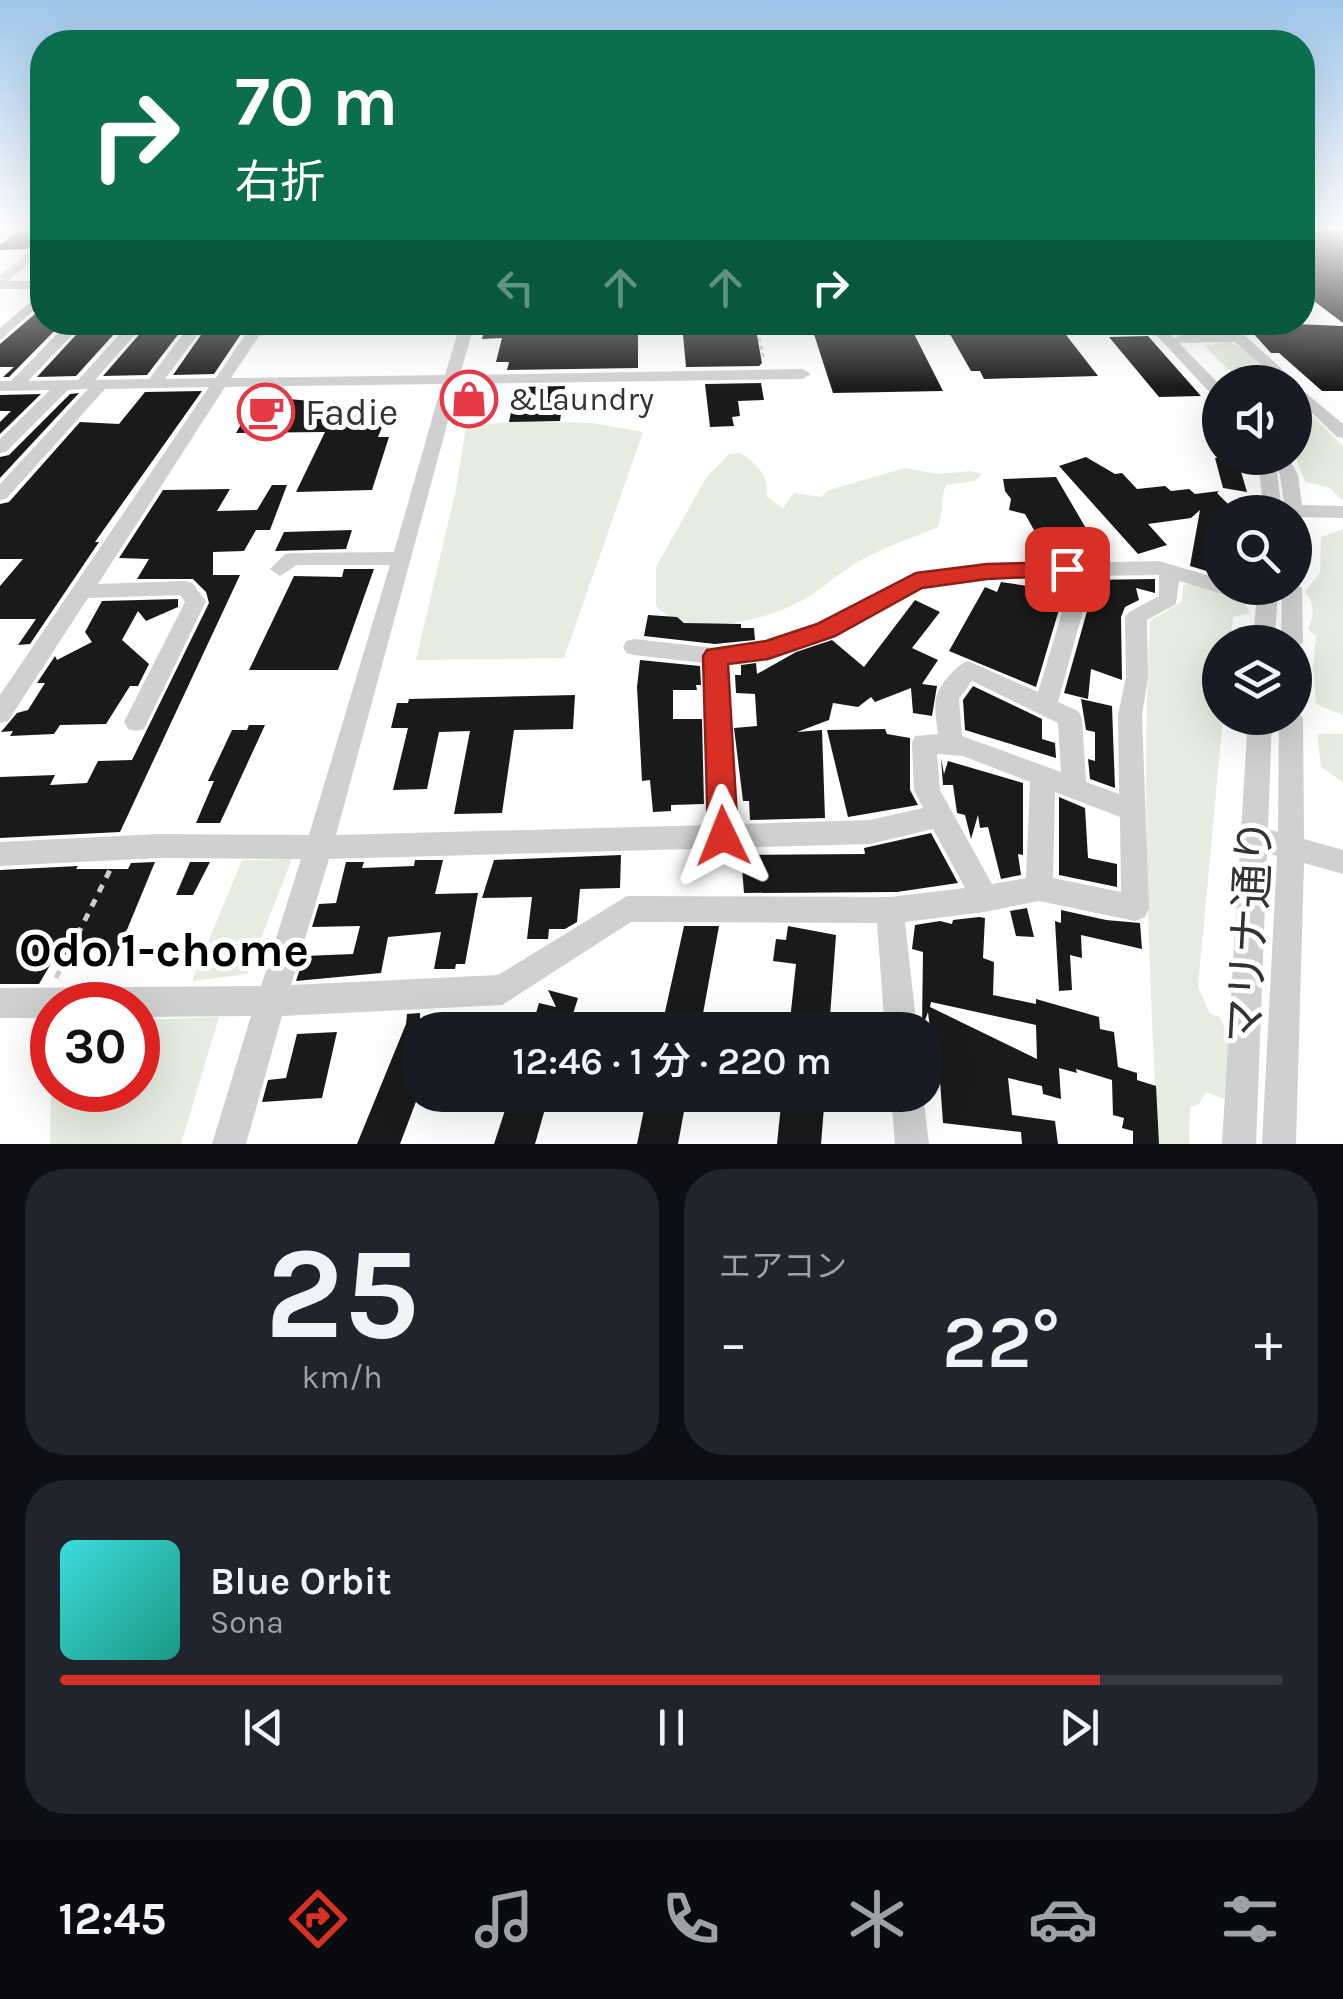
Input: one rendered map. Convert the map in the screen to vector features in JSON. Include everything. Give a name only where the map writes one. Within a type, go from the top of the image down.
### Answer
[{"type":"street","points":[[0,283],[30,284]]},
{"type":"street","points":[[0,336],[30,307]]},
{"type":"street","points":[[7,386],[63,335]]},
{"type":"street","points":[[0,495],[129,335]]},
{"type":"street","points":[[153,384],[190,335]]},
{"type":"street","points":[[0,714],[253,335]]},
{"type":"street","points":[[229,1144],[464,335]]},
{"type":"street","points":[[1163,335],[1202,375]]},
{"type":"street","points":[[1183,335],[1209,365]]},
{"type":"street","points":[[1212,335],[1236,338]]},
{"type":"street","points":[[1233,335],[1268,365]]},
{"type":"street","points":[[7,386],[803,374]]},
{"type":"street","points":[[0,448],[63,386]]},
{"type":"street","points":[[1312,405],[1343,433]]},
{"type":"street","points":[[1312,511],[1343,512]]},
{"type":"street","points":[[280,569],[292,559],[399,558]]},
{"type":"street","points":[[1045,706],[1077,596],[1067,569]]},
{"type":"street","points":[[160,1001],[269,1001],[502,990],[627,908],[890,910],[986,899],[1039,888],[1135,908],[1130,715],[1137,677],[1136,617],[1169,599],[1169,571]]},
{"type":"street","points":[[634,647],[716,656],[768,650],[826,630],[916,581],[987,572],[1169,571],[1202,581]]},
{"type":"street","points":[[82,591],[184,588],[196,601],[136,722]]},
{"type":"street","points":[[716,656],[723,836]]},
{"type":"street","points":[[951,745],[948,698],[968,669],[1070,718],[1074,789]]},
{"type":"street","name":"マリナ通り","points":[[1238,1144],[1259,735]]},
{"type":"street","name":"マリナ通り","points":[[1278,1144],[1291,850],[1292,735]]},
{"type":"street","points":[[986,899],[927,790],[924,743],[964,746],[1132,810]]},
{"type":"street","points":[[1039,888],[1043,777]]},
{"type":"street","points":[[0,854],[870,832],[940,816]]},
{"type":"street","points":[[1254,836],[1291,850],[1343,862]]},
{"type":"street","points":[[890,910],[899,1012]]},
{"type":"street","points":[[0,1003],[30,1001]]},
{"type":"street","points":[[909,1112],[912,1144]]},
{"type":"path","points":[[759,335],[767,375]]},
{"type":"path","points":[[55,982],[121,848]]},
{"type":"shaded area","points":[[1229,342],[1260,365],[1224,365],[1204,345]]},
{"type":"shaded area","points":[[1312,415],[1343,446],[1343,501],[1330,488],[1306,482],[1302,475],[1312,475]]},
{"type":"shaded area","points":[[517,421],[592,423],[643,432],[564,658],[416,660],[456,489],[466,427]]},
{"type":"shaded area","points":[[740,453],[761,471],[767,497],[783,508],[794,493],[821,497],[829,490],[905,468],[938,474],[982,474],[974,481],[946,485],[938,527],[863,559],[780,611],[743,621],[704,625],[669,616],[656,606],[656,567],[706,478],[729,454]]},
{"type":"shaded area","points":[[1343,529],[1343,715],[1316,704],[1316,637],[1309,625],[1312,583],[1320,572],[1321,537]]},
{"type":"shaded area","points":[[1183,585],[1202,587],[1202,605],[1246,605],[1250,613],[1233,617],[1232,625],[1202,625],[1202,735],[1221,735],[1198,987],[1210,1014],[1220,1017],[1224,1026],[1231,1069],[1224,1099],[1206,1092],[1199,1104],[1190,1107],[1189,1144],[1158,1144],[1149,948],[1147,687],[1150,621],[1182,601]]},
{"type":"shaded area","points":[[1317,734],[1343,734],[1343,782],[1321,767]]},
{"type":"shaded area","points":[[292,859],[247,974],[192,981],[242,860]]},
{"type":"shaded area","points":[[219,1017],[181,1144],[50,1144],[51,1112],[160,1112],[160,1019]]},
{"type":"building","points":[[1315,281],[1343,281],[1343,323],[1315,302]]},
{"type":"building","points":[[30,318],[30,335],[50,335],[9,377],[3,377],[14,367],[0,367],[0,344]]},
{"type":"building","points":[[1315,325],[1343,326],[1343,391],[1322,391],[1312,382],[1312,365],[1293,365],[1279,353],[1271,353],[1255,335],[1315,335]]},
{"type":"building","points":[[76,335],[113,335],[76,376],[37,377]]},
{"type":"building","points":[[139,335],[178,335],[147,375],[103,376]]},
{"type":"building","points":[[201,335],[240,335],[214,374],[173,375]]},
{"type":"building","points":[[483,335],[638,335],[638,368],[507,370],[509,362],[496,362],[502,338],[482,339]]},
{"type":"building","points":[[683,335],[757,335],[762,363],[759,366],[686,367]]},
{"type":"building","points":[[814,335],[915,335],[943,391],[833,393]]},
{"type":"building","points":[[950,335],[1066,335],[1098,376],[984,379],[980,371],[971,371]]},
{"type":"building","points":[[1148,336],[1201,396],[1159,397],[1109,337]]},
{"type":"building","points":[[761,383],[764,400],[738,401],[740,416],[732,417],[734,426],[710,427],[705,384]]},
{"type":"building","points":[[565,386],[560,421],[509,422],[516,387]]},
{"type":"building","points":[[202,391],[95,542],[99,542],[30,644],[18,645],[36,619],[0,619],[0,586],[23,559],[0,559],[0,504],[9,502],[80,422],[119,424],[145,392]]},
{"type":"building","points":[[79,393],[0,478],[0,457],[9,455],[70,394]]},
{"type":"building","points":[[41,394],[0,434],[0,422],[11,411],[0,411],[0,395]]},
{"type":"building","points":[[289,399],[321,402],[315,416],[387,415],[378,437],[389,437],[372,490],[296,492],[325,432],[236,433],[253,404]]},
{"type":"building","points":[[1086,457],[1115,474],[1122,473],[1137,489],[1165,486],[1171,491],[1189,489],[1195,494],[1219,491],[1219,495],[1202,495],[1202,570],[1190,566],[1200,510],[1191,518],[1148,524],[1167,545],[1138,554],[1059,466]]},
{"type":"building","points":[[1220,475],[1242,475],[1247,492],[1223,488]]},
{"type":"building","points":[[1056,477],[1104,559],[1058,560],[1041,530],[1034,530],[1025,514],[1009,510],[1011,499],[1003,479]]},
{"type":"building","points":[[272,485],[287,485],[270,530],[256,530],[244,551],[213,552],[213,575],[240,575],[120,832],[0,838],[0,777],[55,775],[50,785],[87,783],[98,761],[132,760],[209,603],[206,592],[193,579],[137,579],[149,559],[119,558],[163,490],[230,489],[217,511],[257,510]]},
{"type":"building","points":[[352,530],[346,549],[275,551],[284,532]]},
{"type":"building","points":[[344,569],[374,569],[338,670],[249,670],[294,576],[342,577]]},
{"type":"building","points":[[1155,579],[1155,593],[1136,588],[1139,600],[1125,607],[1121,617],[1122,680],[1091,669],[1088,699],[1064,693],[1091,597],[1085,580]]},
{"type":"building","points":[[1057,581],[1063,596],[1036,687],[949,651],[985,587],[997,592],[1001,582],[1027,586],[1029,582]]},
{"type":"building","points":[[178,599],[178,607],[146,621],[138,611],[122,640],[149,664],[138,686],[130,686],[106,724],[60,725],[54,734],[10,736],[13,731],[1,732],[17,713],[28,710],[45,683],[37,683],[55,656],[57,660],[92,642],[85,632],[102,601]]},
{"type":"building","points":[[915,600],[940,612],[912,648],[938,660],[922,684],[937,686],[932,716],[913,713],[911,688],[875,702],[871,697],[858,707],[833,703],[829,720],[797,732],[822,730],[825,818],[750,820],[749,801],[743,801],[734,728],[757,726],[755,694],[736,693],[735,675],[741,675],[741,665],[756,663],[757,674],[796,652],[832,640],[864,667]]},
{"type":"building","points":[[648,615],[677,617],[684,623],[741,624],[741,628],[754,628],[755,640],[715,644],[644,636]]},
{"type":"building","points":[[640,660],[700,666],[701,685],[696,685],[697,690],[673,690],[673,719],[702,719],[704,804],[671,805],[671,811],[653,812],[650,780],[642,781],[637,687]]},
{"type":"building","points":[[973,686],[1042,719],[1042,739],[1055,743],[1056,758],[965,730],[963,700]]},
{"type":"building","points":[[575,695],[573,729],[514,730],[502,813],[454,814],[470,731],[439,732],[427,789],[393,790],[408,728],[391,728],[397,703],[408,703],[409,699]]},
{"type":"building","points":[[1081,699],[1112,706],[1115,788],[1090,779],[1088,759],[1095,761],[1095,732],[1086,730]]},
{"type":"building","points":[[249,725],[265,725],[220,823],[196,823],[214,781],[208,781],[232,730],[247,730]]},
{"type":"building","points":[[885,729],[887,734],[910,738],[910,790],[918,805],[848,817],[827,730]]},
{"type":"building","points":[[941,758],[944,774],[948,761],[1023,783],[1023,855],[1018,854],[1021,875],[1001,879],[988,827],[980,828],[978,815],[971,839],[965,815],[957,813],[953,785],[943,785]]},
{"type":"building","points":[[1059,797],[1085,808],[1088,858],[1117,864],[1117,887],[1059,875]]},
{"type":"building","points":[[931,833],[958,883],[897,892],[744,893],[741,855],[865,854],[864,848]]},
{"type":"building","points":[[621,855],[620,888],[580,889],[577,922],[565,929],[549,929],[548,939],[527,939],[532,897],[482,898],[494,860]]},
{"type":"building","points":[[415,860],[443,860],[435,894],[478,893],[465,964],[456,964],[455,969],[434,969],[441,932],[388,937],[381,973],[296,981],[304,956],[353,954],[360,926],[312,927],[319,904],[336,903],[346,862],[364,862],[362,868],[414,866]]},
{"type":"building","points":[[155,862],[112,966],[93,967],[100,952],[56,955],[40,982],[0,984],[0,870],[78,866],[76,869],[128,869],[131,863]]},
{"type":"building","points":[[190,862],[210,862],[193,895],[176,895]]},
{"type":"building","points":[[1027,908],[1034,937],[1016,936],[1010,911]]},
{"type":"building","points":[[1061,910],[1140,923],[1142,949],[1081,935],[1082,958],[1070,955],[1072,990],[1059,991],[1055,921],[1061,923]]},
{"type":"building","points":[[985,918],[983,958],[994,962],[993,995],[1036,1004],[1036,999],[1099,1017],[1100,1029],[1114,1032],[1118,1067],[1137,1073],[1137,1080],[1156,1086],[1159,1144],[1133,1144],[1133,1131],[1122,1128],[1124,1118],[1113,1115],[1112,1080],[1076,1069],[1077,1073],[1059,1068],[1061,1099],[1043,1094],[1042,1086],[1008,1078],[1012,1115],[1055,1121],[1058,1144],[1022,1144],[1021,1132],[943,1123],[942,1013],[1037,1059],[1036,1025],[931,1002],[930,1007],[940,1012],[922,1012],[923,952],[912,949],[915,925],[940,921],[952,924],[953,920]]},
{"type":"building","points":[[684,926],[719,926],[703,1012],[665,1012]]},
{"type":"building","points":[[788,926],[836,935],[830,1012],[791,1012],[796,964],[773,961],[776,939],[786,940]]},
{"type":"building","points":[[548,990],[578,998],[574,1012],[536,1012],[539,1003],[556,1007]]},
{"type":"building","points":[[337,1032],[322,1098],[262,1102],[268,1080],[286,1078],[297,1034]]},
{"type":"building","points":[[402,1034],[402,1112],[412,1112],[400,1144],[357,1144]]},
{"type":"building","points":[[504,1112],[544,1112],[535,1144],[494,1144]]},
{"type":"building","points":[[644,1112],[684,1112],[678,1144],[637,1144]]},
{"type":"building","points":[[780,1112],[824,1112],[821,1144],[777,1144]]},
{"type":"place","name":"&Laundry","points":[[469,399]]},
{"type":"place","name":"Fadie","points":[[266,412]]},
{"type":"district","name":"Odo 1-chome","points":[[164,949]]},
{"type":"route","points":[[723,836],[716,656],[768,650],[826,630],[916,581],[987,572],[1067,569]]}]
